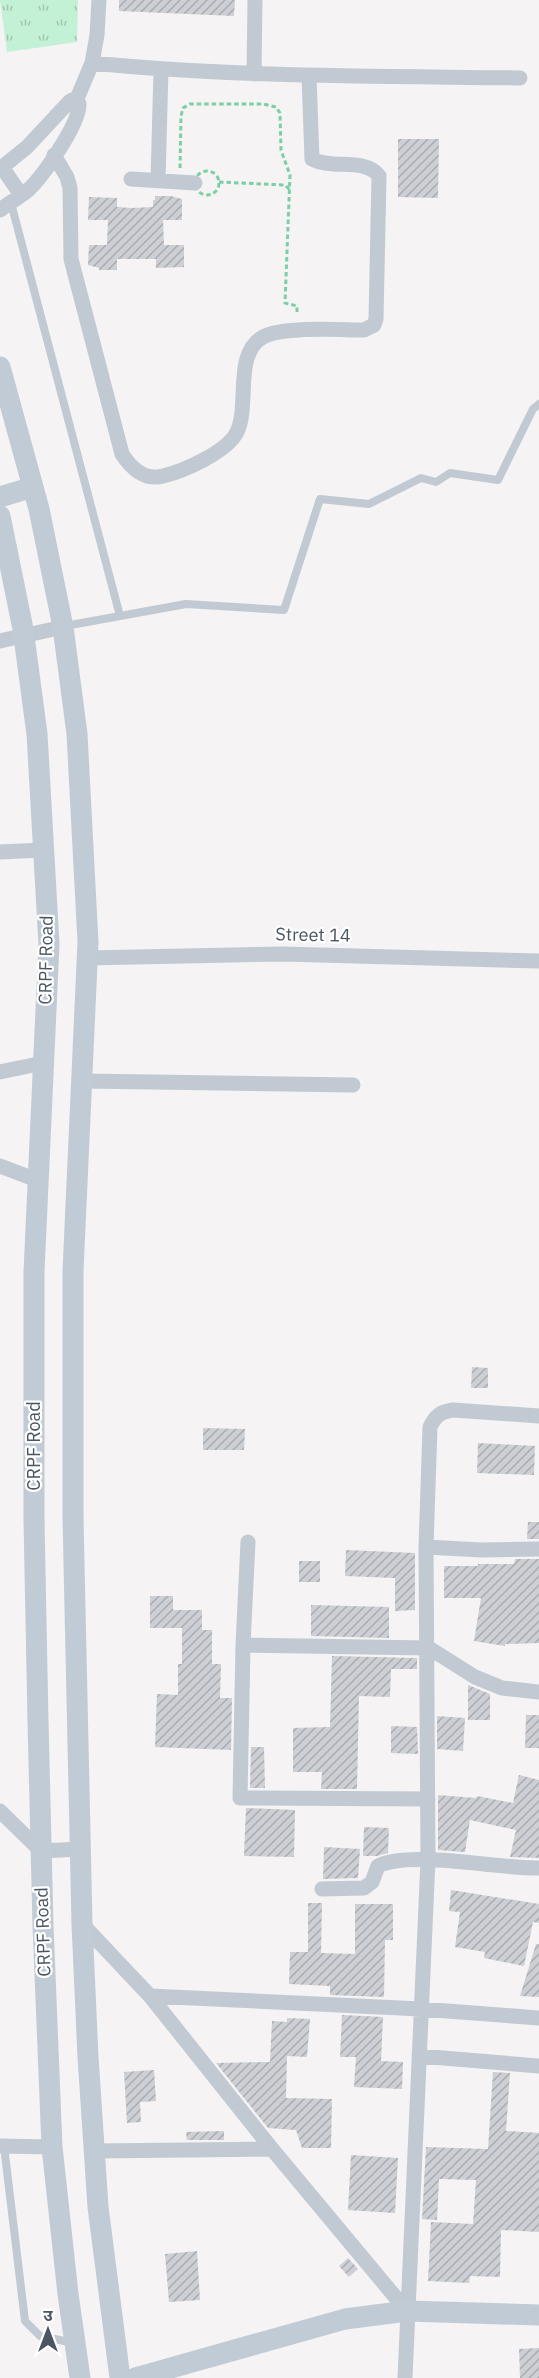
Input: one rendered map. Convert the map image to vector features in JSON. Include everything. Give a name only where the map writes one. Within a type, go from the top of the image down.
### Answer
[{"type":"street","points":[[76,101],[92,63],[98,35],[99,0]]},
{"type":"street","points":[[254,74],[255,0]]},
{"type":"street","points":[[92,63],[161,69],[309,76],[520,78]]},
{"type":"street","points":[[158,181],[161,69]]},
{"type":"street","points":[[54,155],[68,177],[71,260],[122,454],[128,463],[140,473],[158,478],[205,459],[227,444],[238,429],[246,358],[262,338],[279,332],[364,330],[374,324],[376,319],[379,176],[371,168],[320,164],[312,159],[309,76]]},
{"type":"street","points":[[76,101],[79,104],[79,111],[54,155],[36,181],[11,202],[1,168],[27,147],[69,102],[76,101]]},
{"type":"street","points":[[131,179],[158,181],[193,179]]},
{"type":"street","points":[[0,367],[33,487],[63,627],[76,734],[87,958],[73,1271],[73,1518],[82,1924],[98,2207],[120,2378]]},
{"type":"street","points":[[0,496],[33,487]]},
{"type":"street","name":"CRPF Road","points":[[0,519],[24,637],[37,734],[49,944],[34,1272],[34,1520],[41,1851],[52,2147],[80,2378]]},
{"type":"street","points":[[0,641],[63,627]]},
{"type":"street","points":[[0,852],[43,850]]},
{"type":"street","name":"Street 14","points":[[87,958],[283,954],[539,961]]},
{"type":"street","points":[[0,1072],[43,1063]]},
{"type":"street","points":[[82,1082],[353,1085]]},
{"type":"street","points":[[0,1166],[37,1180]]},
{"type":"street","points":[[405,2378],[428,1860],[429,1648],[426,1547],[430,1428],[434,1419],[441,1412],[453,1410],[539,1416]]},
{"type":"street","points":[[248,1542],[240,1798],[428,1799]]},
{"type":"street","points":[[426,1547],[482,1550],[539,1549]]},
{"type":"street","points":[[243,1645],[429,1648],[475,1677],[502,1688],[539,1692]]},
{"type":"street","points":[[0,1811],[41,1851],[81,1849]]},
{"type":"street","points":[[322,1888],[364,1888],[372,1882],[378,1866],[386,1862],[428,1860],[539,1868]]},
{"type":"street","points":[[82,1924],[150,1996],[272,2149],[407,2311]]},
{"type":"street","points":[[150,1996],[421,2009],[539,2018]]},
{"type":"street","points":[[419,2056],[539,2066]]},
{"type":"street","points":[[2,2146],[52,2147]]},
{"type":"street","points":[[94,2151],[272,2149]]},
{"type":"street","points":[[135,2378],[345,2319],[407,2311],[539,2314]]},
{"type":"lane","points":[[11,202],[120,616]]},
{"type":"lane","points":[[63,627],[186,604],[284,610],[320,499],[369,504],[421,478],[436,482],[450,473],[498,480],[533,409],[539,404]]},
{"type":"lane","points":[[2,2146],[25,2321],[40,2336],[75,2344]]},
{"type":"path","points":[[180,173],[183,108],[197,102],[263,104],[276,107],[280,113],[281,150],[290,175],[285,303],[297,306],[298,331]]},
{"type":"path","points":[[219,182],[285,185],[290,190]]},
{"type":"green space","points":[[0,0],[78,0],[77,42],[7,52]]},
{"type":"building","points":[[119,0],[235,0],[234,16],[119,11]]},
{"type":"building","points":[[398,139],[439,139],[438,198],[398,197]]},
{"type":"building","points":[[155,196],[182,199],[182,220],[163,220],[164,245],[184,245],[184,267],[156,268],[156,259],[117,259],[117,270],[99,270],[99,268],[88,265],[89,245],[107,245],[108,220],[88,220],[89,197],[117,198],[117,207],[131,208],[153,207]]},
{"type":"building","points":[[472,1367],[488,1368],[488,1388],[471,1388]]},
{"type":"building","points":[[203,1428],[245,1429],[244,1450],[203,1450]]},
{"type":"building","points":[[478,1443],[535,1446],[534,1475],[477,1473]]},
{"type":"building","points":[[528,1522],[539,1522],[539,1539],[527,1539]]},
{"type":"building","points":[[346,1550],[415,1553],[415,1610],[395,1611],[395,1578],[345,1576]]},
{"type":"building","points":[[515,1559],[539,1559],[539,1643],[505,1644],[505,1646],[474,1641],[481,1598],[444,1598],[444,1566],[514,1564]]},
{"type":"building","points":[[299,1561],[320,1561],[320,1582],[299,1582]]},
{"type":"building","points":[[150,1596],[173,1596],[173,1610],[202,1610],[202,1630],[212,1630],[212,1664],[221,1664],[220,1698],[232,1698],[231,1750],[155,1747],[157,1694],[178,1695],[178,1664],[182,1664],[182,1628],[150,1628]]},
{"type":"building","points":[[311,1605],[389,1607],[389,1638],[311,1636]]},
{"type":"building","points":[[332,1656],[417,1658],[417,1669],[391,1669],[390,1697],[359,1696],[357,1789],[321,1789],[322,1772],[293,1772],[293,1728],[330,1727]]},
{"type":"building","points":[[468,1685],[490,1694],[490,1720],[468,1720]]},
{"type":"building","points":[[526,1715],[539,1715],[539,1748],[525,1748]]},
{"type":"building","points":[[437,1716],[465,1718],[463,1751],[437,1749]]},
{"type":"building","points":[[391,1726],[417,1727],[418,1754],[391,1753]]},
{"type":"building","points":[[251,1747],[264,1747],[265,1788],[250,1788]]},
{"type":"building","points":[[519,1775],[539,1780],[539,1858],[510,1857],[516,1830],[470,1820],[465,1852],[438,1850],[438,1795],[476,1798],[477,1796],[513,1803]]},
{"type":"building","points":[[246,1808],[295,1810],[294,1857],[244,1856]]},
{"type":"building","points":[[364,1827],[389,1828],[388,1853],[363,1856]]},
{"type":"building","points":[[324,1847],[360,1849],[358,1878],[323,1879]]},
{"type":"building","points":[[451,1890],[539,1904],[539,1923],[533,1922],[524,1966],[484,1958],[485,1952],[455,1947],[460,1912],[449,1911]]},
{"type":"building","points":[[308,1903],[322,1903],[321,1953],[355,1954],[355,1904],[393,1904],[393,1940],[385,1940],[384,1997],[330,1995],[330,1986],[289,1984],[290,1952],[308,1952]]},
{"type":"building","points":[[536,1944],[539,1944],[539,1997],[520,1996]]},
{"type":"building","points":[[342,2015],[383,2017],[381,2061],[403,2062],[402,2089],[354,2087],[356,2057],[340,2057]]},
{"type":"building","points":[[287,2018],[310,2019],[307,2057],[287,2056],[286,2098],[332,2099],[331,2148],[302,2148],[296,2130],[268,2128],[216,2063],[270,2062],[272,2021],[287,2022]]},
{"type":"building","points":[[154,2070],[156,2101],[140,2102],[141,2122],[127,2123],[124,2072]]},
{"type":"building","points":[[493,2072],[510,2073],[506,2131],[539,2133],[539,2232],[501,2230],[500,2277],[470,2276],[469,2283],[428,2281],[431,2222],[473,2224],[476,2180],[439,2179],[437,2220],[422,2219],[426,2147],[488,2149]]},
{"type":"building","points":[[224,2131],[224,2140],[187,2140],[186,2132]]},
{"type":"building","points":[[351,2155],[398,2158],[395,2213],[348,2210]]},
{"type":"building","points":[[197,2251],[200,2300],[169,2302],[165,2254]]},
{"type":"building","points":[[348,2258],[358,2269],[349,2277],[339,2266]]},
{"type":"building","points":[[539,2348],[539,2378],[520,2378],[519,2349]]}]
